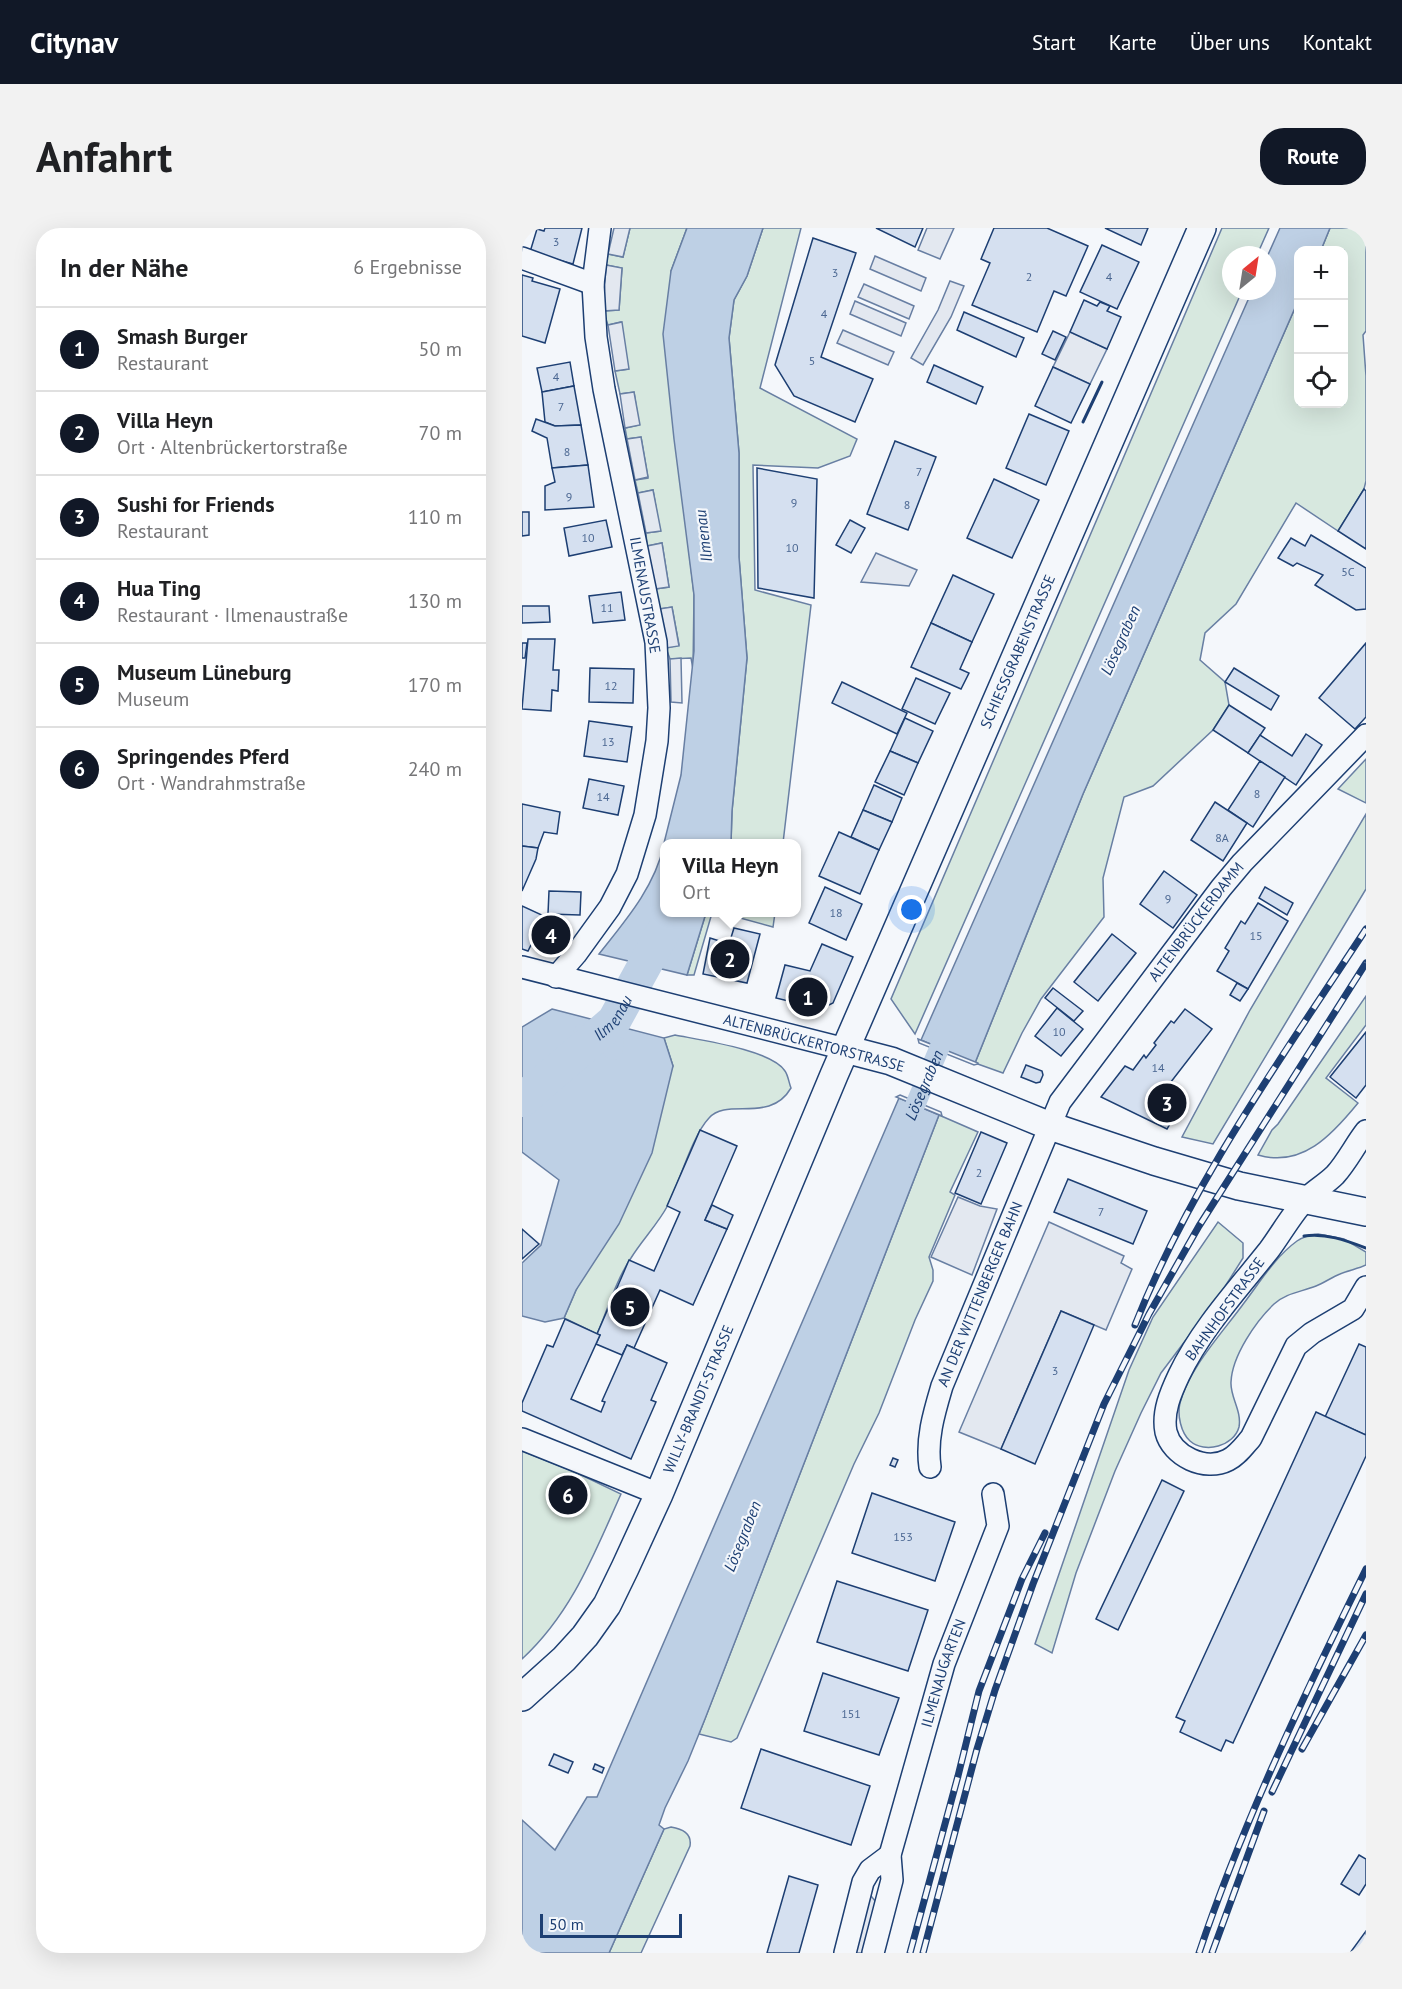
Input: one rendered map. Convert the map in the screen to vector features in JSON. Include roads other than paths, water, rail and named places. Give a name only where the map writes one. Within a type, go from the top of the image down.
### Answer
[{"type":"main road","name":"SCHIESSGRABENSTRASSE","points":[[834,1075],[1202,228]]},
{"type":"main road","name":"ALTENBRÜCKERTORSTRASSE","points":[[845,1049],[891,1061],[1050,1126],[1109,1147],[1239,1186],[1366,1212]]},
{"type":"main road","name":"WILLY-BRANDT-STRASSE","points":[[522,1697],[564,1659],[585,1636],[607,1605],[659,1494],[834,1075]]},
{"type":"street","name":"ILMENAUSTRASSE","points":[[565,979],[576,954],[610,907],[627,874],[645,815],[657,741],[659,708],[656,642],[604,389],[596,337],[593,284],[600,228]]},
{"type":"street","points":[[522,258],[593,284]]},
{"type":"street","name":"ALTENBRÜCKERDAMM","points":[[1050,1126],[1060,1102],[1221,888],[1242,863],[1366,735]]},
{"type":"street","name":"ALTENBRÜCKERTORSTRASSE","points":[[522,967],[845,1049]]},
{"type":"street","name":"AN DER WITTENBERGER BAHN","points":[[930,1467],[928,1455],[932,1418],[942,1386],[1050,1126]]},
{"type":"street","name":"BAHNHOFSTRASSE","points":[[1366,1131],[1335,1175],[1306,1199],[1202,1337],[1181,1371],[1172,1390],[1165,1416],[1166,1431],[1175,1450],[1187,1458],[1213,1463],[1227,1461],[1241,1450],[1251,1438],[1296,1346],[1312,1333],[1353,1309],[1366,1287]]},
{"type":"street","points":[[522,1439],[659,1494]]},
{"type":"street","name":"ILMENAUGARTEN","points":[[873,1953],[892,1880],[890,1855],[944,1664],[998,1526],[993,1494]]},
{"type":"street","points":[[845,1953],[862,1882],[870,1870],[890,1855]]},
{"type":"water","points":[[687,228],[763,228],[747,276],[734,300],[729,338],[739,453],[739,557],[747,658],[731,839],[665,839],[681,775],[694,651],[694,595],[663,334],[671,271]]},
{"type":"water","points":[[1280,228],[1330,228],[1323,246],[1294,246],[1294,310],[1083,794],[975,1063],[921,1040],[1248,300],[1276,300],[1276,246],[1272,246]]},
{"type":"water","points":[[660,858],[660,917],[705,917],[687,975],[599,954],[629,916],[646,889]]},
{"type":"water","points":[[552,1009],[664,1038],[673,1066],[652,1153],[619,1224],[576,1290],[564,1318],[545,1322],[522,1316],[522,1263],[541,1245],[559,1180],[522,1152],[522,1027]]},
{"type":"water","points":[[899,1098],[939,1115],[705,1719],[665,1808],[659,1825],[664,1829],[609,1953],[522,1953],[522,1820],[555,1850],[587,1797],[597,1797]]},
{"type":"waterway","name":"Ilmenau","points":[[522,1100],[614,1021],[671,917]]},
{"type":"waterway","name":"Ilmenau","points":[[583,1034],[614,1021],[613,1050]]},
{"type":"waterway","name":"Lösegraben","points":[[905,1129],[950,1023]]},
{"type":"railway","points":[[1135,1325],[1183,1221],[1240,1121],[1366,929]]},
{"type":"railway","points":[[923,1953],[995,1690],[1033,1584],[1104,1404],[1149,1314],[1199,1226],[1366,963]]},
{"type":"railway","points":[[910,1953],[979,1691],[1022,1579],[1045,1533]]},
{"type":"railway","points":[[1199,1953],[1255,1807],[1298,1710],[1366,1569]]},
{"type":"railway","points":[[1272,1792],[1366,1594]]},
{"type":"railway","points":[[1302,1749],[1366,1635]]},
{"type":"railway","points":[[1212,1953],[1264,1811]]},
{"type":"place","name":"Hua Ting","points":[[551,935]]},
{"type":"place","name":"Villa Heyn","points":[[730,959]]},
{"type":"place","name":"Smash Burger","points":[[808,997]]},
{"type":"place","name":"Sushi for Friends","points":[[1167,1103]]},
{"type":"place","name":"Museum Lüneburg","points":[[630,1307]]},
{"type":"place","name":"Springendes Pferd","points":[[568,1495]]}]
